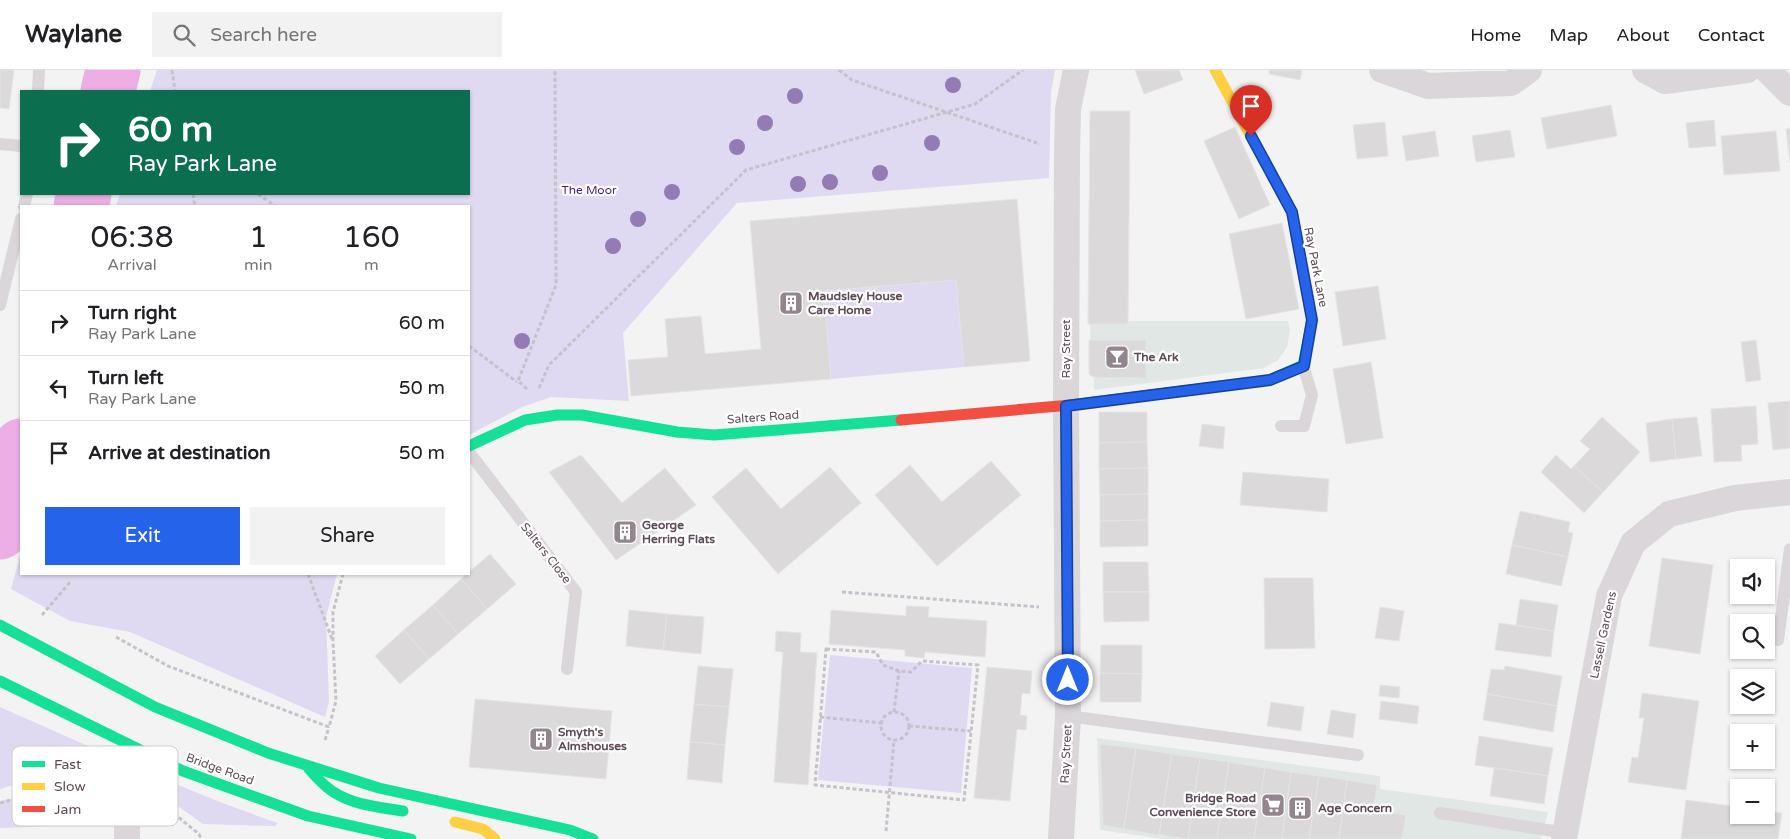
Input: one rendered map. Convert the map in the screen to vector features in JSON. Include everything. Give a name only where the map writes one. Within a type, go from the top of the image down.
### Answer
[{"type":"main road","name":"Ray Park Lane","points":[[1215,70],[1292,212],[1312,320],[1304,366]]},
{"type":"main road","points":[[1066,406],[1270,380],[1304,366]]},
{"type":"main road","name":"Salters Road","points":[[470,446],[525,420],[557,414],[582,415],[677,432],[714,435],[1066,406]]},
{"type":"main road","points":[[0,626],[155,707],[268,753],[379,788],[570,830],[594,839]]},
{"type":"main road","name":"Bridge Road","points":[[2,682],[132,746]]},
{"type":"main road","points":[[304,764],[328,789],[337,795],[360,803],[417,814]]},
{"type":"main road","name":"Bridge Road","points":[[178,769],[308,816],[411,839]]},
{"type":"main road","points":[[445,820],[482,828],[491,833],[495,839]]},
{"type":"street","name":"Ray Street","points":[[1061,839],[1068,716],[1067,154],[1068,109],[1076,70]]},
{"type":"street","points":[[1382,70],[1428,86],[1511,83],[1529,70]]},
{"type":"street","points":[[1645,70],[1665,81],[1747,70]]},
{"type":"street","points":[[1767,70],[1790,93]]},
{"type":"street","name":"Lassell Gardens","points":[[1565,836],[1609,596],[1633,543],[1669,514],[1735,498],[1790,493]]},
{"type":"lane","points":[[38,90],[39,70]]},
{"type":"lane","points":[[0,144],[20,146]]},
{"type":"lane","points":[[0,305],[20,223]]},
{"type":"lane","points":[[1281,426],[1304,426],[1312,395],[1304,366]]},
{"type":"lane","name":"Salters Close","points":[[470,453],[576,592],[567,670]]},
{"type":"lane","points":[[1778,640],[1790,549]]},
{"type":"lane","points":[[1068,716],[1358,755]]},
{"type":"lane","points":[[1440,812],[1565,836]]},
{"type":"path","points":[[172,70],[175,90]]},
{"type":"path","points":[[536,395],[518,381],[556,285],[555,70]]},
{"type":"path","points":[[839,70],[852,80],[1067,154]]},
{"type":"path","points":[[525,420],[549,365],[746,170],[975,104],[1023,70]]},
{"type":"path","points":[[259,195],[274,205]]},
{"type":"path","points":[[470,347],[536,395]]},
{"type":"path","points":[[308,575],[333,641]]},
{"type":"path","points":[[325,741],[336,701],[333,612],[344,575]]},
{"type":"path","points":[[40,617],[71,581]]},
{"type":"path","points":[[842,592],[1067,609]]},
{"type":"path","points":[[116,637],[168,666],[329,727]]},
{"type":"path","points":[[826,649],[876,652],[883,665],[899,671],[911,672],[922,661],[978,665],[964,800],[815,785],[820,717],[826,649]]},
{"type":"path","points":[[894,712],[899,671]]},
{"type":"path","points":[[894,712],[903,715],[909,726],[903,738],[894,740],[886,736],[882,724],[886,715],[894,712]]},
{"type":"path","points":[[820,717],[882,724]]},
{"type":"path","points":[[909,726],[971,731]]},
{"type":"path","points":[[886,831],[894,740]]},
{"type":"path","points":[[178,816],[199,834],[201,839]]},
{"type":"shaded area","points":[[1090,321],[1288,321],[1290,330],[1287,347],[1278,360],[1264,368],[1094,390],[1094,376],[1091,372]]},
{"type":"shaded area","points":[[1097,738],[1380,776],[1380,789],[1548,812],[1541,839],[1164,839],[1100,830]]},
{"type":"green space","name":"The Moor","points":[[157,70],[1055,70],[1051,92],[1049,178],[737,203],[623,333],[629,401],[551,397],[522,407],[470,434],[470,205],[116,205],[120,195],[470,195],[470,90],[150,90]]},
{"type":"green space","points":[[956,280],[964,367],[831,379],[824,291]]},
{"type":"green space","points":[[20,557],[20,575],[337,575],[326,617],[329,702],[325,717],[130,632],[70,621],[11,589]]},
{"type":"green space","points":[[830,655],[972,668],[961,793],[818,780]]},
{"type":"green space","points":[[0,707],[87,746],[12,746],[12,785],[0,789]]},
{"type":"green space","points":[[178,785],[278,823],[275,826],[203,824],[178,806]]},
{"type":"green space","points":[[12,798],[12,826],[59,826],[0,828],[0,801]]},
{"type":"building","points":[[0,70],[14,70],[9,109],[0,108]]},
{"type":"building","points":[[1135,70],[1179,70],[1183,80],[1144,94]]},
{"type":"building","points":[[1269,70],[1302,70],[1300,80],[1269,74]]},
{"type":"building","points":[[1611,105],[1617,136],[1547,149],[1541,118]]},
{"type":"building","points":[[1090,111],[1130,111],[1128,324],[1088,324]]},
{"type":"building","points":[[1714,120],[1716,146],[1689,148],[1686,123]]},
{"type":"building","points":[[1385,122],[1388,156],[1357,159],[1353,125]]},
{"type":"building","points":[[1235,127],[1270,205],[1239,219],[1204,141]]},
{"type":"building","points":[[1790,128],[1790,163],[1786,129]]},
{"type":"building","points":[[1510,130],[1515,157],[1476,162],[1472,136]]},
{"type":"building","points":[[1435,131],[1439,156],[1406,161],[1402,136]]},
{"type":"building","points":[[1776,131],[1780,171],[1724,175],[1721,136]]},
{"type":"building","name":"Maudsley House Care Home","points":[[1017,199],[1030,361],[964,367],[956,280],[824,291],[831,379],[631,396],[628,360],[668,357],[665,319],[701,316],[705,354],[761,349],[750,221]]},
{"type":"building","points":[[1282,223],[1299,309],[1246,319],[1229,234]]},
{"type":"building","points":[[1378,286],[1386,339],[1343,346],[1335,292]]},
{"type":"building","name":"The Ark","points":[[1089,340],[1146,340],[1146,378],[1093,377],[1089,374]]},
{"type":"building","points":[[1756,340],[1761,380],[1746,382],[1741,342]]},
{"type":"building","points":[[1371,362],[1383,438],[1346,444],[1333,369]]},
{"type":"building","points":[[1790,401],[1790,448],[1773,450],[1768,403]]},
{"type":"building","points":[[1756,406],[1758,444],[1741,445],[1742,461],[1714,462],[1711,409]]},
{"type":"building","points":[[1099,412],[1147,412],[1147,442],[1099,443]]},
{"type":"building","points":[[1602,417],[1640,452],[1603,492],[1574,466],[1590,449],[1580,441]]},
{"type":"building","points":[[1697,417],[1702,456],[1676,459],[1672,419]]},
{"type":"building","points":[[1672,419],[1676,459],[1650,462],[1646,423]]},
{"type":"building","points":[[1202,424],[1225,427],[1223,449],[1199,446]]},
{"type":"building","points":[[1147,442],[1148,468],[1099,469],[1099,443]]},
{"type":"building","name":"George Herring Flats","points":[[581,455],[622,503],[665,468],[696,505],[616,560],[549,472]]},
{"type":"building","points":[[1556,455],[1571,469],[1574,466],[1603,492],[1584,513],[1541,472]]},
{"type":"building","points":[[991,461],[1021,495],[937,566],[875,495],[910,465],[942,502]]},
{"type":"building","points":[[830,467],[861,503],[778,574],[712,497],[746,468],[781,509]]},
{"type":"building","points":[[1148,468],[1148,494],[1100,495],[1099,469]]},
{"type":"building","points":[[1243,472],[1329,479],[1327,512],[1240,505]]},
{"type":"building","points":[[1148,494],[1148,520],[1100,521],[1100,495]]},
{"type":"building","points":[[1520,511],[1570,522],[1568,532],[1573,533],[1568,557],[1512,545]]},
{"type":"building","points":[[1148,520],[1148,546],[1100,547],[1100,521]]},
{"type":"building","points":[[1512,545],[1568,557],[1561,586],[1506,574]]},
{"type":"building","points":[[490,554],[516,584],[487,609],[461,579],[466,575],[470,575],[470,571]]},
{"type":"building","points":[[1662,558],[1713,565],[1700,654],[1649,646]]},
{"type":"building","points":[[1103,562],[1148,562],[1149,592],[1103,592]]},
{"type":"building","points":[[1264,578],[1313,578],[1315,648],[1265,649]]},
{"type":"building","points":[[461,579],[487,609],[458,634],[433,605]]},
{"type":"building","points":[[1103,592],[1149,592],[1149,621],[1104,622]]},
{"type":"building","points":[[1520,599],[1558,605],[1554,631],[1516,625]]},
{"type":"building","points":[[433,605],[458,634],[429,659],[404,630]]},
{"type":"building","points":[[906,606],[929,607],[928,617],[987,621],[985,657],[925,652],[924,658],[905,656],[905,650],[829,644],[831,610],[906,616]]},
{"type":"building","points":[[1380,607],[1404,611],[1399,641],[1375,638]]},
{"type":"building","points":[[629,610],[667,614],[663,650],[626,646]]},
{"type":"building","points":[[667,614],[704,617],[701,654],[663,650]]},
{"type":"building","points":[[1499,623],[1554,631],[1551,657],[1495,650]]},
{"type":"building","points":[[404,630],[429,659],[400,684],[375,656]]},
{"type":"building","points":[[776,631],[801,633],[800,652],[817,653],[808,785],[774,782],[783,652],[775,651]]},
{"type":"building","points":[[1101,645],[1142,645],[1142,674],[1100,673]]},
{"type":"building","points":[[698,666],[733,669],[729,707],[694,704]]},
{"type":"building","points":[[1505,666],[1562,676],[1557,706],[1487,694],[1491,669],[1504,670]]},
{"type":"building","points":[[987,667],[1032,671],[1030,694],[1022,693],[1020,715],[1027,716],[1026,730],[1017,729],[1010,801],[974,798]]},
{"type":"building","points":[[1100,673],[1142,674],[1141,702],[1100,702]]},
{"type":"building","points":[[1380,685],[1400,687],[1399,698],[1379,696]]},
{"type":"building","points":[[1642,693],[1699,701],[1686,790],[1628,782],[1632,757],[1638,758],[1644,718],[1639,718]]},
{"type":"building","points":[[1487,694],[1557,706],[1553,732],[1483,720]]},
{"type":"building","name":"Smyth's Almshouses","points":[[475,699],[612,711],[606,779],[469,767]]},
{"type":"building","points":[[1381,701],[1419,706],[1417,724],[1379,719]]},
{"type":"building","points":[[1271,702],[1304,707],[1301,731],[1267,726]]},
{"type":"building","points":[[694,704],[729,707],[725,745],[690,742]]},
{"type":"building","points":[[1331,710],[1356,714],[1353,738],[1327,734]]},
{"type":"building","points":[[1479,736],[1553,748],[1548,776],[1475,765]]},
{"type":"building","points":[[690,742],[725,745],[722,783],[687,779]]},
{"type":"building","points":[[1100,744],[1136,748],[1124,829],[1103,825]]},
{"type":"building","points":[[1136,748],[1172,754],[1159,835],[1124,829]]},
{"type":"building","points":[[1172,754],[1200,758],[1188,839],[1159,835]]},
{"type":"building","points":[[1200,758],[1229,762],[1217,839],[1188,839]]},
{"type":"building","points":[[1229,762],[1265,768],[1254,839],[1217,839]]},
{"type":"building","name":"Bridge Road Convenience Store","points":[[1265,768],[1291,772],[1282,839],[1254,839]]},
{"type":"building","points":[[1494,768],[1548,776],[1544,804],[1490,796]]},
{"type":"building","name":"Age Concern","points":[[1291,772],[1319,776],[1309,839],[1282,839]]},
{"type":"building","points":[[1319,776],[1347,780],[1339,839],[1309,839]]},
{"type":"building","points":[[1347,780],[1377,785],[1373,810],[1406,815],[1402,839],[1339,839]]},
{"type":"building","points":[[1686,800],[1730,806],[1730,824],[1775,824],[1775,812],[1782,813],[1778,839],[1681,839]]},
{"type":"waterway","points":[[108,90],[113,70]]},
{"type":"waterway","points":[[81,205],[84,195]]},
{"type":"waterway","points":[[0,532],[20,450]]},
{"type":"traffic: fast","points":[[1071,405],[1270,380],[1303,365],[1312,320],[1292,212],[1281,192]]},
{"type":"traffic: fast","points":[[470,446],[525,420],[557,415],[582,415],[677,432],[714,435],[901,420]]},
{"type":"traffic: fast","points":[[0,625],[155,707],[268,753],[379,788],[570,830],[593,839]]},
{"type":"traffic: fast","points":[[0,681],[132,746]]},
{"type":"traffic: fast","points":[[178,769],[308,816],[411,839]]},
{"type":"traffic: fast","points":[[309,769],[329,789],[340,796],[366,805],[403,811]]},
{"type":"traffic: slow","points":[[1215,70],[1281,192]]},
{"type":"traffic: slow","points":[[455,822],[483,829],[495,839]]},
{"type":"traffic: jam","points":[[901,420],[1071,405]]},
{"type":"place","name":"Maudsley House Care Home","points":[[791,303]]},
{"type":"place","name":"The Ark","points":[[1117,357]]},
{"type":"place","name":"George Herring Flats","points":[[625,532]]},
{"type":"place","name":"Smyth's Almshouses","points":[[541,739]]},
{"type":"place","name":"Bridge Road Convenience Store","points":[[1273,805]]},
{"type":"place","name":"Age Concern","points":[[1300,808]]},
{"type":"route","points":[[1068,680],[1066,406],[1270,380],[1304,366],[1312,320],[1292,212],[1251,136]]}]
